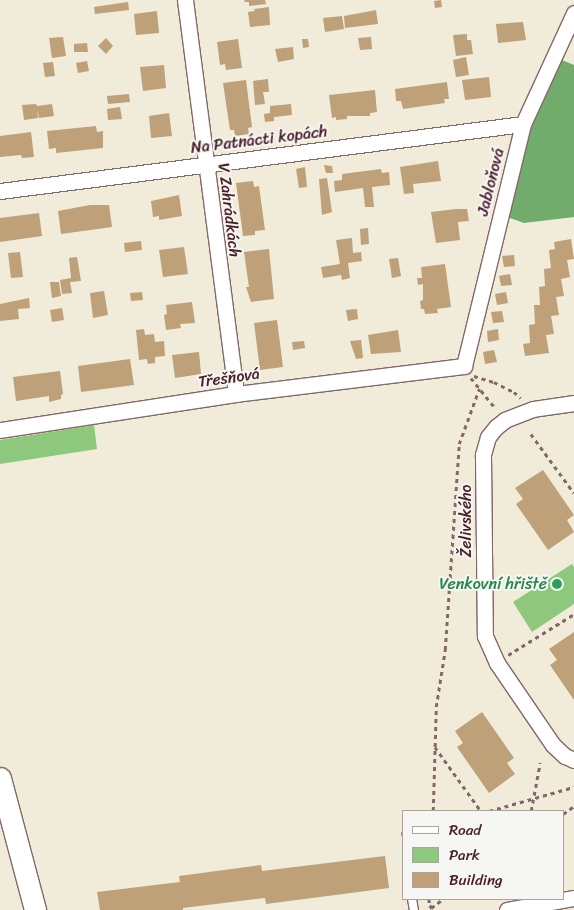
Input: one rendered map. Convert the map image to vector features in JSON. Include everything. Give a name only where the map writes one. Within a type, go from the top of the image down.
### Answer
[{"type":"main road","points":[[0,778],[35,910]]},
{"type":"street","name":"V Zahrádkách","points":[[185,0],[236,394]]},
{"type":"street","name":"Jabloňová","points":[[464,366],[523,124],[574,13]]},
{"type":"street","name":"Na Patnácti kopách","points":[[0,191],[523,124]]},
{"type":"street","name":"Třešňová","points":[[0,430],[236,394],[464,366]]},
{"type":"street","name":"Želivského","points":[[573,406],[533,409],[505,420],[496,427],[488,438],[483,455],[485,636],[497,662],[553,745],[565,756],[574,760]]},
{"type":"street","points":[[507,910],[563,900]]},
{"type":"path","points":[[505,420],[468,374],[494,382],[514,392],[533,409]]},
{"type":"path","points":[[433,810],[436,706],[445,650],[458,444],[479,389]]},
{"type":"path","points":[[531,434],[574,493]]},
{"type":"path","points":[[497,662],[574,614]]},
{"type":"path","points":[[568,618],[574,621]]},
{"type":"path","points":[[435,746],[479,810]]},
{"type":"path","points":[[531,810],[540,763]]},
{"type":"path","points":[[492,810],[574,787]]},
{"type":"path","points":[[432,909],[442,900]]},
{"type":"green space","points":[[562,60],[574,65],[574,217],[524,223],[507,217],[525,129]]},
{"type":"green space","points":[[94,425],[97,449],[0,464],[0,440]]},
{"type":"green space","name":"Venkovní hřiště","points":[[572,564],[574,567],[574,604],[532,632],[513,602]]},
{"type":"building","points":[[244,0],[265,0],[266,4],[249,6],[249,2]]},
{"type":"building","points":[[441,0],[442,7],[435,8],[434,1]]},
{"type":"building","points":[[128,2],[129,10],[95,14],[94,7]]},
{"type":"building","points":[[269,7],[270,25],[250,27],[248,12],[255,11],[254,9]]},
{"type":"building","points":[[376,10],[378,24],[345,28],[344,16]]},
{"type":"building","points":[[157,11],[159,33],[136,35],[134,14]]},
{"type":"building","points":[[342,16],[344,29],[325,32],[323,18]]},
{"type":"building","points":[[523,22],[526,40],[498,43],[496,24]]},
{"type":"building","points":[[467,34],[467,40],[471,40],[473,54],[456,56],[453,35]]},
{"type":"building","points":[[63,37],[66,56],[52,58],[49,38]]},
{"type":"building","points":[[371,37],[372,49],[360,50],[358,38]]},
{"type":"building","points":[[106,38],[113,46],[106,54],[98,46]]},
{"type":"building","points":[[238,39],[242,68],[226,70],[225,64],[220,65],[217,42]]},
{"type":"building","points":[[302,39],[308,39],[309,47],[303,48]]},
{"type":"building","points":[[87,43],[88,52],[74,52],[74,44]]},
{"type":"building","points":[[293,47],[294,59],[278,62],[275,49]]},
{"type":"building","points":[[466,57],[469,75],[456,77],[453,60]]},
{"type":"building","points":[[87,61],[89,71],[78,73],[76,63]]},
{"type":"building","points":[[53,62],[55,76],[45,77],[43,63]]},
{"type":"building","points":[[164,65],[166,88],[143,91],[140,67]]},
{"type":"building","points":[[489,77],[491,97],[465,100],[462,80]]},
{"type":"building","points":[[268,79],[269,92],[263,92],[265,104],[255,105],[253,81]]},
{"type":"building","points":[[246,80],[252,127],[248,128],[249,134],[235,136],[234,130],[230,130],[223,83]]},
{"type":"building","points":[[447,82],[449,99],[444,99],[445,103],[403,109],[401,101],[396,101],[395,89]]},
{"type":"building","points":[[375,90],[377,112],[370,113],[370,116],[347,116],[347,119],[336,120],[336,117],[332,118],[329,95]]},
{"type":"building","points":[[129,94],[130,102],[108,104],[107,96]]},
{"type":"building","points":[[36,104],[37,106],[52,104],[54,116],[39,118],[37,110],[38,118],[24,120],[22,105]]},
{"type":"building","points":[[291,104],[292,115],[274,117],[274,121],[265,122],[264,114],[270,113],[270,106]]},
{"type":"building","points":[[120,107],[122,119],[108,120],[107,109]]},
{"type":"building","points":[[169,113],[172,136],[151,138],[149,116]]},
{"type":"building","points":[[96,126],[97,132],[103,131],[103,148],[56,153],[56,148],[49,149],[47,131]]},
{"type":"building","points":[[31,132],[34,157],[22,158],[21,155],[0,157],[0,136]]},
{"type":"building","points":[[438,161],[441,181],[413,184],[414,193],[404,194],[400,167]]},
{"type":"building","points":[[324,165],[332,166],[333,173],[326,173]]},
{"type":"building","points":[[305,167],[307,187],[299,188],[296,169]]},
{"type":"building","points":[[381,169],[382,173],[389,172],[390,185],[372,187],[374,207],[365,207],[363,188],[335,192],[334,181],[342,180],[342,174]]},
{"type":"building","points":[[327,178],[332,212],[322,215],[319,179]]},
{"type":"building","points":[[253,181],[254,187],[259,186],[265,230],[255,231],[255,235],[243,236],[236,183]]},
{"type":"building","points":[[179,195],[182,216],[159,220],[159,216],[153,217],[151,201]]},
{"type":"building","points":[[90,205],[109,205],[112,227],[61,234],[58,211]]},
{"type":"building","points":[[467,209],[469,221],[458,222],[460,240],[436,243],[431,212]]},
{"type":"building","points":[[39,213],[42,236],[0,242],[0,218]]},
{"type":"building","points":[[368,228],[369,244],[361,245],[360,229]]},
{"type":"building","points":[[352,238],[353,253],[361,252],[362,261],[348,263],[350,278],[342,280],[341,275],[323,278],[321,267],[340,264],[336,240]]},
{"type":"building","points":[[571,239],[574,259],[567,260],[570,277],[561,279],[564,296],[556,297],[559,315],[551,316],[554,334],[546,335],[549,353],[525,356],[523,344],[530,343],[529,325],[535,324],[534,305],[540,305],[539,287],[545,286],[544,269],[551,268],[549,250],[555,249],[554,242]]},
{"type":"building","points":[[141,241],[142,250],[125,252],[124,243]]},
{"type":"building","points":[[184,247],[188,274],[163,277],[159,250]]},
{"type":"building","points":[[269,249],[274,299],[251,302],[246,287],[249,287],[244,252]]},
{"type":"building","points":[[20,252],[23,277],[11,278],[8,253]]},
{"type":"building","points":[[514,255],[515,266],[504,267],[502,256]]},
{"type":"building","points":[[77,257],[81,281],[70,282],[72,293],[62,294],[60,280],[71,278],[69,258]]},
{"type":"building","points":[[398,258],[401,276],[392,278],[389,259]]},
{"type":"building","points":[[445,264],[451,307],[437,309],[438,313],[425,314],[424,309],[421,309],[420,301],[423,300],[423,284],[418,285],[417,278],[422,278],[421,267]]},
{"type":"building","points":[[510,274],[512,285],[501,286],[499,276]]},
{"type":"building","points":[[50,282],[59,282],[61,296],[52,298]]},
{"type":"building","points":[[104,291],[108,315],[93,318],[90,293]]},
{"type":"building","points":[[142,292],[143,300],[131,301],[130,293]]},
{"type":"building","points":[[506,292],[508,303],[497,305],[495,294]]},
{"type":"building","points":[[29,298],[30,308],[18,309],[19,319],[0,321],[0,304]]},
{"type":"building","points":[[192,302],[195,323],[180,324],[181,328],[166,330],[164,315],[167,314],[166,305]]},
{"type":"building","points":[[62,308],[64,320],[52,322],[50,310]]},
{"type":"building","points":[[357,309],[358,319],[348,321],[346,310]]},
{"type":"building","points":[[502,311],[504,322],[493,323],[491,312]]},
{"type":"building","points":[[277,320],[283,367],[260,370],[254,323]]},
{"type":"building","points":[[144,329],[145,335],[154,334],[155,342],[164,341],[165,356],[155,357],[155,363],[148,364],[147,359],[139,360],[136,330]]},
{"type":"building","points":[[498,329],[499,340],[488,342],[487,331]]},
{"type":"building","points":[[398,330],[401,352],[371,354],[368,335]]},
{"type":"building","points":[[361,340],[363,358],[356,359],[350,341]]},
{"type":"building","points":[[304,341],[305,348],[293,350],[292,342]]},
{"type":"building","points":[[494,350],[497,362],[485,364],[483,352]]},
{"type":"building","points":[[199,352],[201,374],[175,378],[172,355]]},
{"type":"building","points":[[130,359],[134,385],[81,392],[78,366]]},
{"type":"building","points":[[60,371],[63,394],[61,399],[49,402],[49,396],[16,401],[13,377]]},
{"type":"building","points":[[543,470],[574,515],[567,520],[574,532],[548,550],[516,504],[523,499],[515,488]]},
{"type":"building","points":[[574,632],[574,700],[550,665],[557,660],[549,649]]},
{"type":"building","points":[[482,712],[514,758],[507,763],[515,774],[489,793],[457,747],[463,743],[455,731]]},
{"type":"building","points":[[385,856],[389,888],[266,904],[265,898],[183,908],[183,910],[100,910],[97,892],[180,882],[179,876],[261,865],[262,871]]},
{"type":"place","name":"Venkovní hřiště","points":[[557,584]]}]
